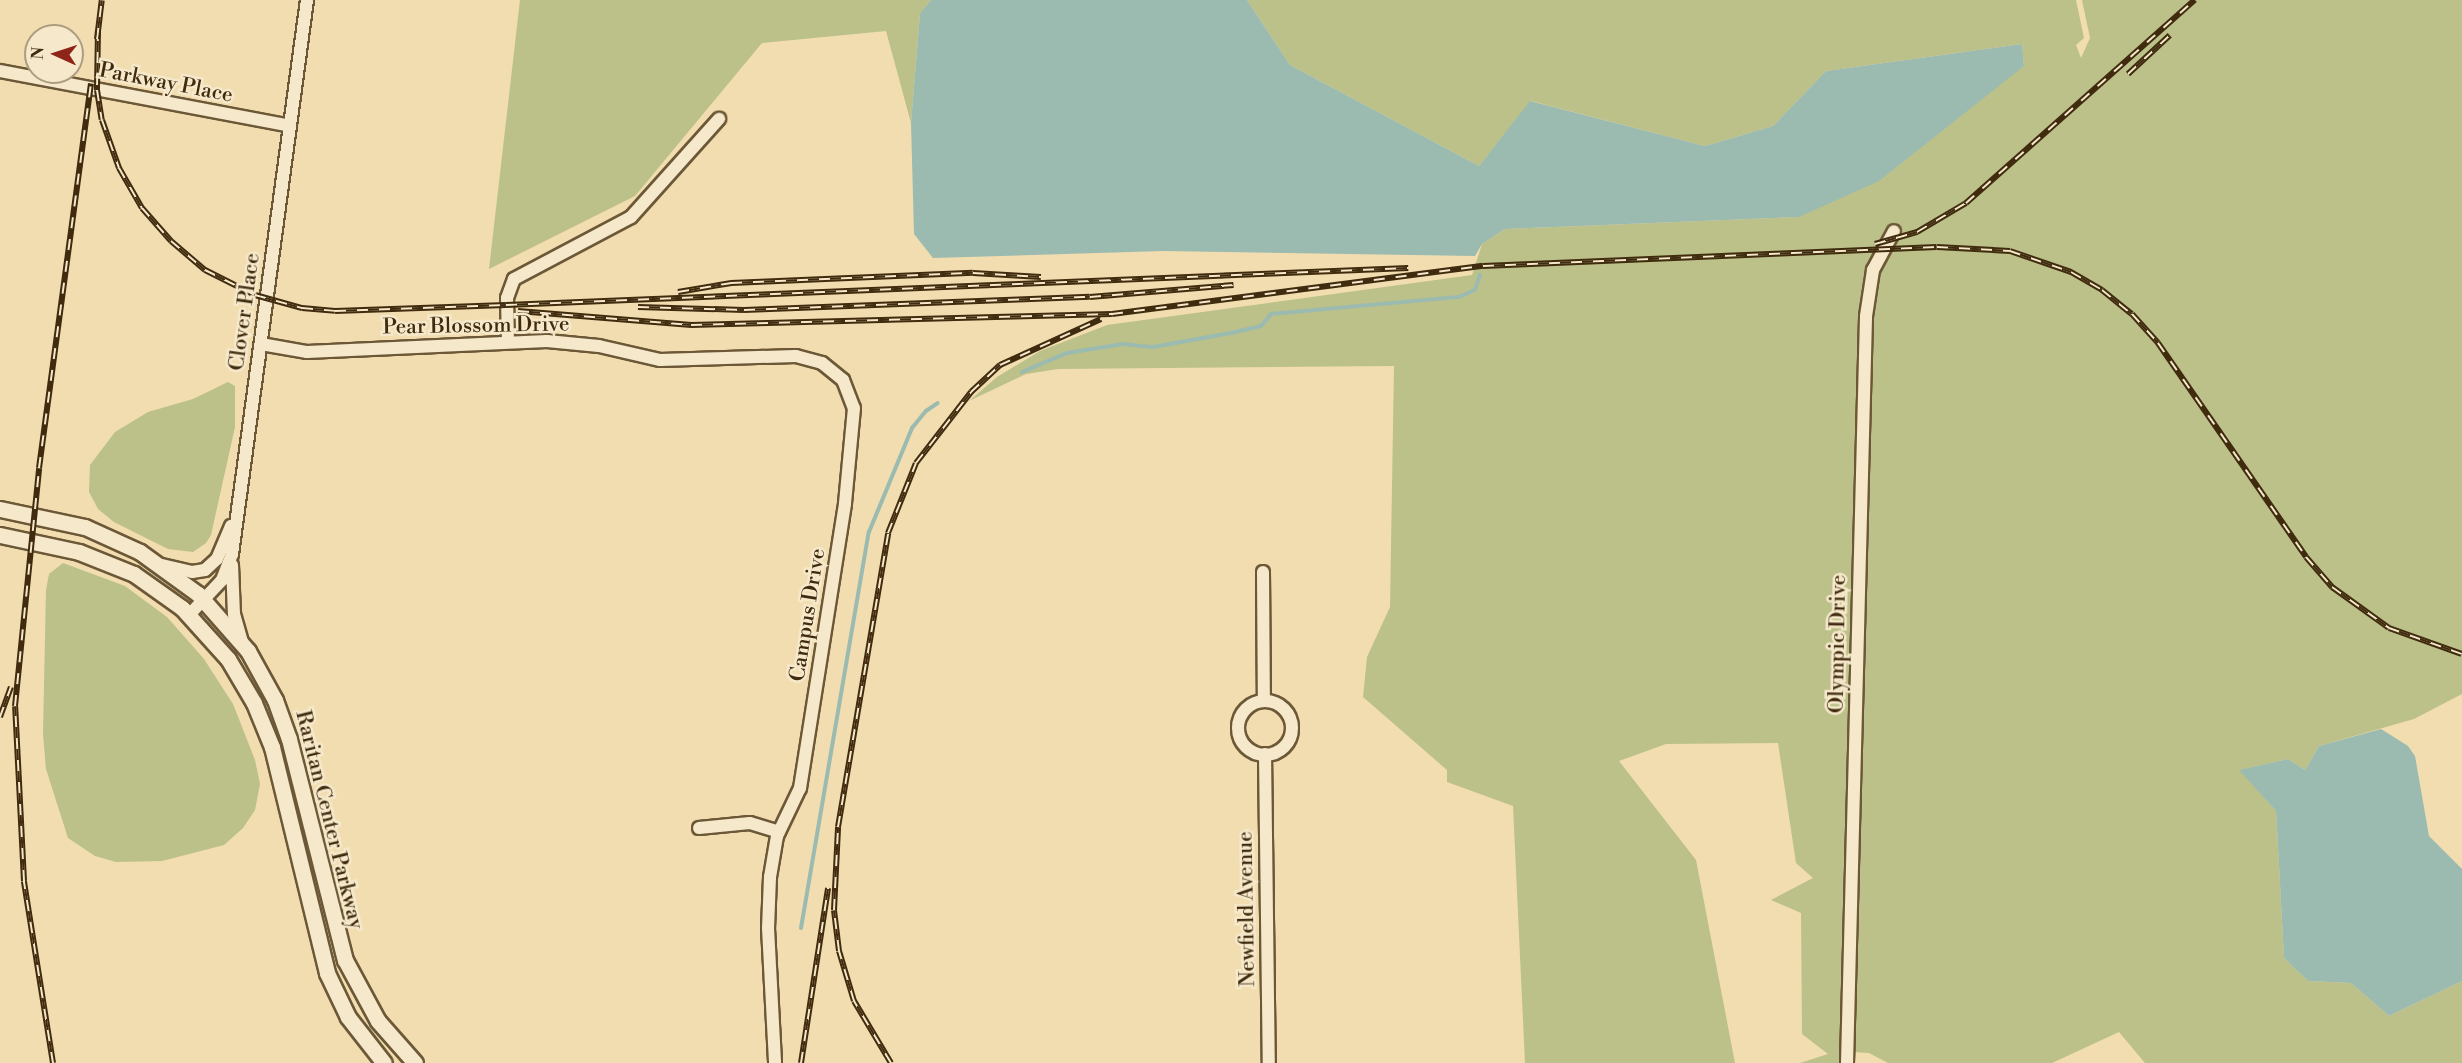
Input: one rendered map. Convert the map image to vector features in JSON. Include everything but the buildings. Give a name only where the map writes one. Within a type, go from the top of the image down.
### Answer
[{"type":"street","name":"Clover Place","points":[[189,615],[226,574],[233,547],[308,0]]},
{"type":"street","name":"Parkway Place","points":[[0,71],[290,126]]},
{"type":"street","points":[[508,342],[506,302],[514,279],[632,217],[719,119]]},
{"type":"street","name":"Olympic Drive","points":[[1847,1063],[1866,316],[1873,270],[1894,231]]},
{"type":"street","name":"Pear Blossom Drive","points":[[261,344],[307,352],[508,342],[599,346],[660,360],[802,357],[834,370],[852,398]]},
{"type":"street","name":"Campus Drive","points":[[775,1063],[768,900],[778,832],[800,788],[845,504],[852,398]]},
{"type":"street","points":[[158,563],[192,572],[213,564],[225,542],[241,487]]},
{"type":"street","name":"Raritan Center Parkway","points":[[0,508],[85,527],[158,563],[204,600],[248,651],[275,700],[289,739],[345,960],[378,1021],[415,1063]]},
{"type":"street","name":"Raritan Center Parkway","points":[[0,535],[60,547],[116,565],[158,589],[189,615],[228,659],[259,712],[277,767],[323,963],[348,1017],[384,1063]]},
{"type":"street","points":[[233,547],[234,614],[248,651]]},
{"type":"street","points":[[1263,572],[1264,701]]},
{"type":"street","points":[[1264,701],[1286,711],[1292,729],[1284,746],[1265,754],[1247,747],[1239,728],[1246,709],[1264,701]]},
{"type":"street","name":"Newfield Avenue","points":[[1265,754],[1269,1063]]},
{"type":"street","points":[[699,828],[744,823],[778,832]]},
{"type":"green space","points":[[520,0],[931,0],[920,13],[911,123],[886,31],[762,43],[635,196],[489,269]]},
{"type":"green space","points":[[1247,0],[2076,0],[2084,38],[2076,45],[2081,58],[2090,38],[2082,0],[2462,0],[2462,694],[2414,719],[2319,746],[2305,770],[2288,759],[2240,770],[2276,811],[2284,958],[2308,981],[2351,983],[2389,1016],[2462,981],[2462,1063],[2145,1063],[2119,1032],[2052,1063],[1888,1063],[1869,1053],[1853,1052],[1852,1063],[1800,1063],[1828,1054],[1802,1034],[1801,913],[1771,900],[1813,878],[1796,863],[1778,743],[1666,744],[1619,761],[1696,860],[1735,1063],[1525,1063],[1513,806],[1447,782],[1447,770],[1363,697],[1367,657],[1390,607],[1394,366],[1058,369],[1026,374],[969,401],[997,377],[1040,351],[1107,325],[1472,275],[1482,244],[1505,229],[1799,217],[2024,66],[2022,44],[1826,71],[1773,126],[1705,146],[1531,101],[1479,166],[1290,65]]},
{"type":"green space","points":[[228,382],[235,386],[235,427],[211,535],[206,543],[193,552],[168,549],[114,522],[98,509],[89,492],[90,465],[115,432],[148,412],[193,399]]},
{"type":"green space","points":[[63,563],[125,586],[167,617],[204,659],[233,704],[255,760],[260,784],[255,810],[243,828],[224,845],[162,861],[116,862],[95,856],[68,838],[46,769],[43,734],[46,590],[49,574]]},
{"type":"water","points":[[931,0],[1247,0],[1290,65],[1479,166],[1530,101],[1705,146],[1773,126],[1826,71],[2022,44],[2024,66],[1879,181],[1799,217],[1505,229],[1482,244],[1475,256],[1163,251],[933,258],[914,234],[911,123],[920,13]]},
{"type":"water","points":[[2381,729],[2408,746],[2415,756],[2429,836],[2462,869],[2462,981],[2389,1016],[2351,983],[2308,981],[2284,958],[2276,811],[2239,770],[2288,759],[2305,770],[2319,746]]},
{"type":"waterway","points":[[1022,372],[1067,353],[1123,344],[1153,347],[1231,333],[1261,326],[1271,314],[1459,297],[1475,290],[1480,275]]},
{"type":"waterway","points":[[801,928],[869,532],[912,428],[926,411],[938,403]]},
{"type":"railway","points":[[97,39],[102,0]]},
{"type":"railway","points":[[1875,244],[1917,232],[1966,203],[2195,0]]},
{"type":"railway","points":[[98,30],[97,90],[102,120],[119,168],[142,208],[171,241],[205,270],[255,295],[302,308],[335,311],[506,305],[1408,268]]},
{"type":"railway","points":[[2128,74],[2170,35]]},
{"type":"railway","points":[[53,1063],[24,881],[15,706],[39,468],[91,83]]},
{"type":"railway","points":[[518,311],[691,325],[1112,314],[1483,266],[1937,247],[2010,251],[2071,272],[2102,290],[2132,314],[2158,343],[2306,557],[2332,587],[2389,628],[2462,654]]},
{"type":"railway","points":[[678,292],[731,283],[973,273],[1041,277]]},
{"type":"railway","points":[[638,307],[744,310],[1090,297],[1234,285]]},
{"type":"railway","points":[[891,1063],[854,1001],[839,951],[834,910],[838,827],[888,533],[916,463],[971,392],[1000,365],[1101,319]]},
{"type":"railway","points":[[0,717],[11,687]]},
{"type":"railway","points":[[801,1063],[828,888]]}]
